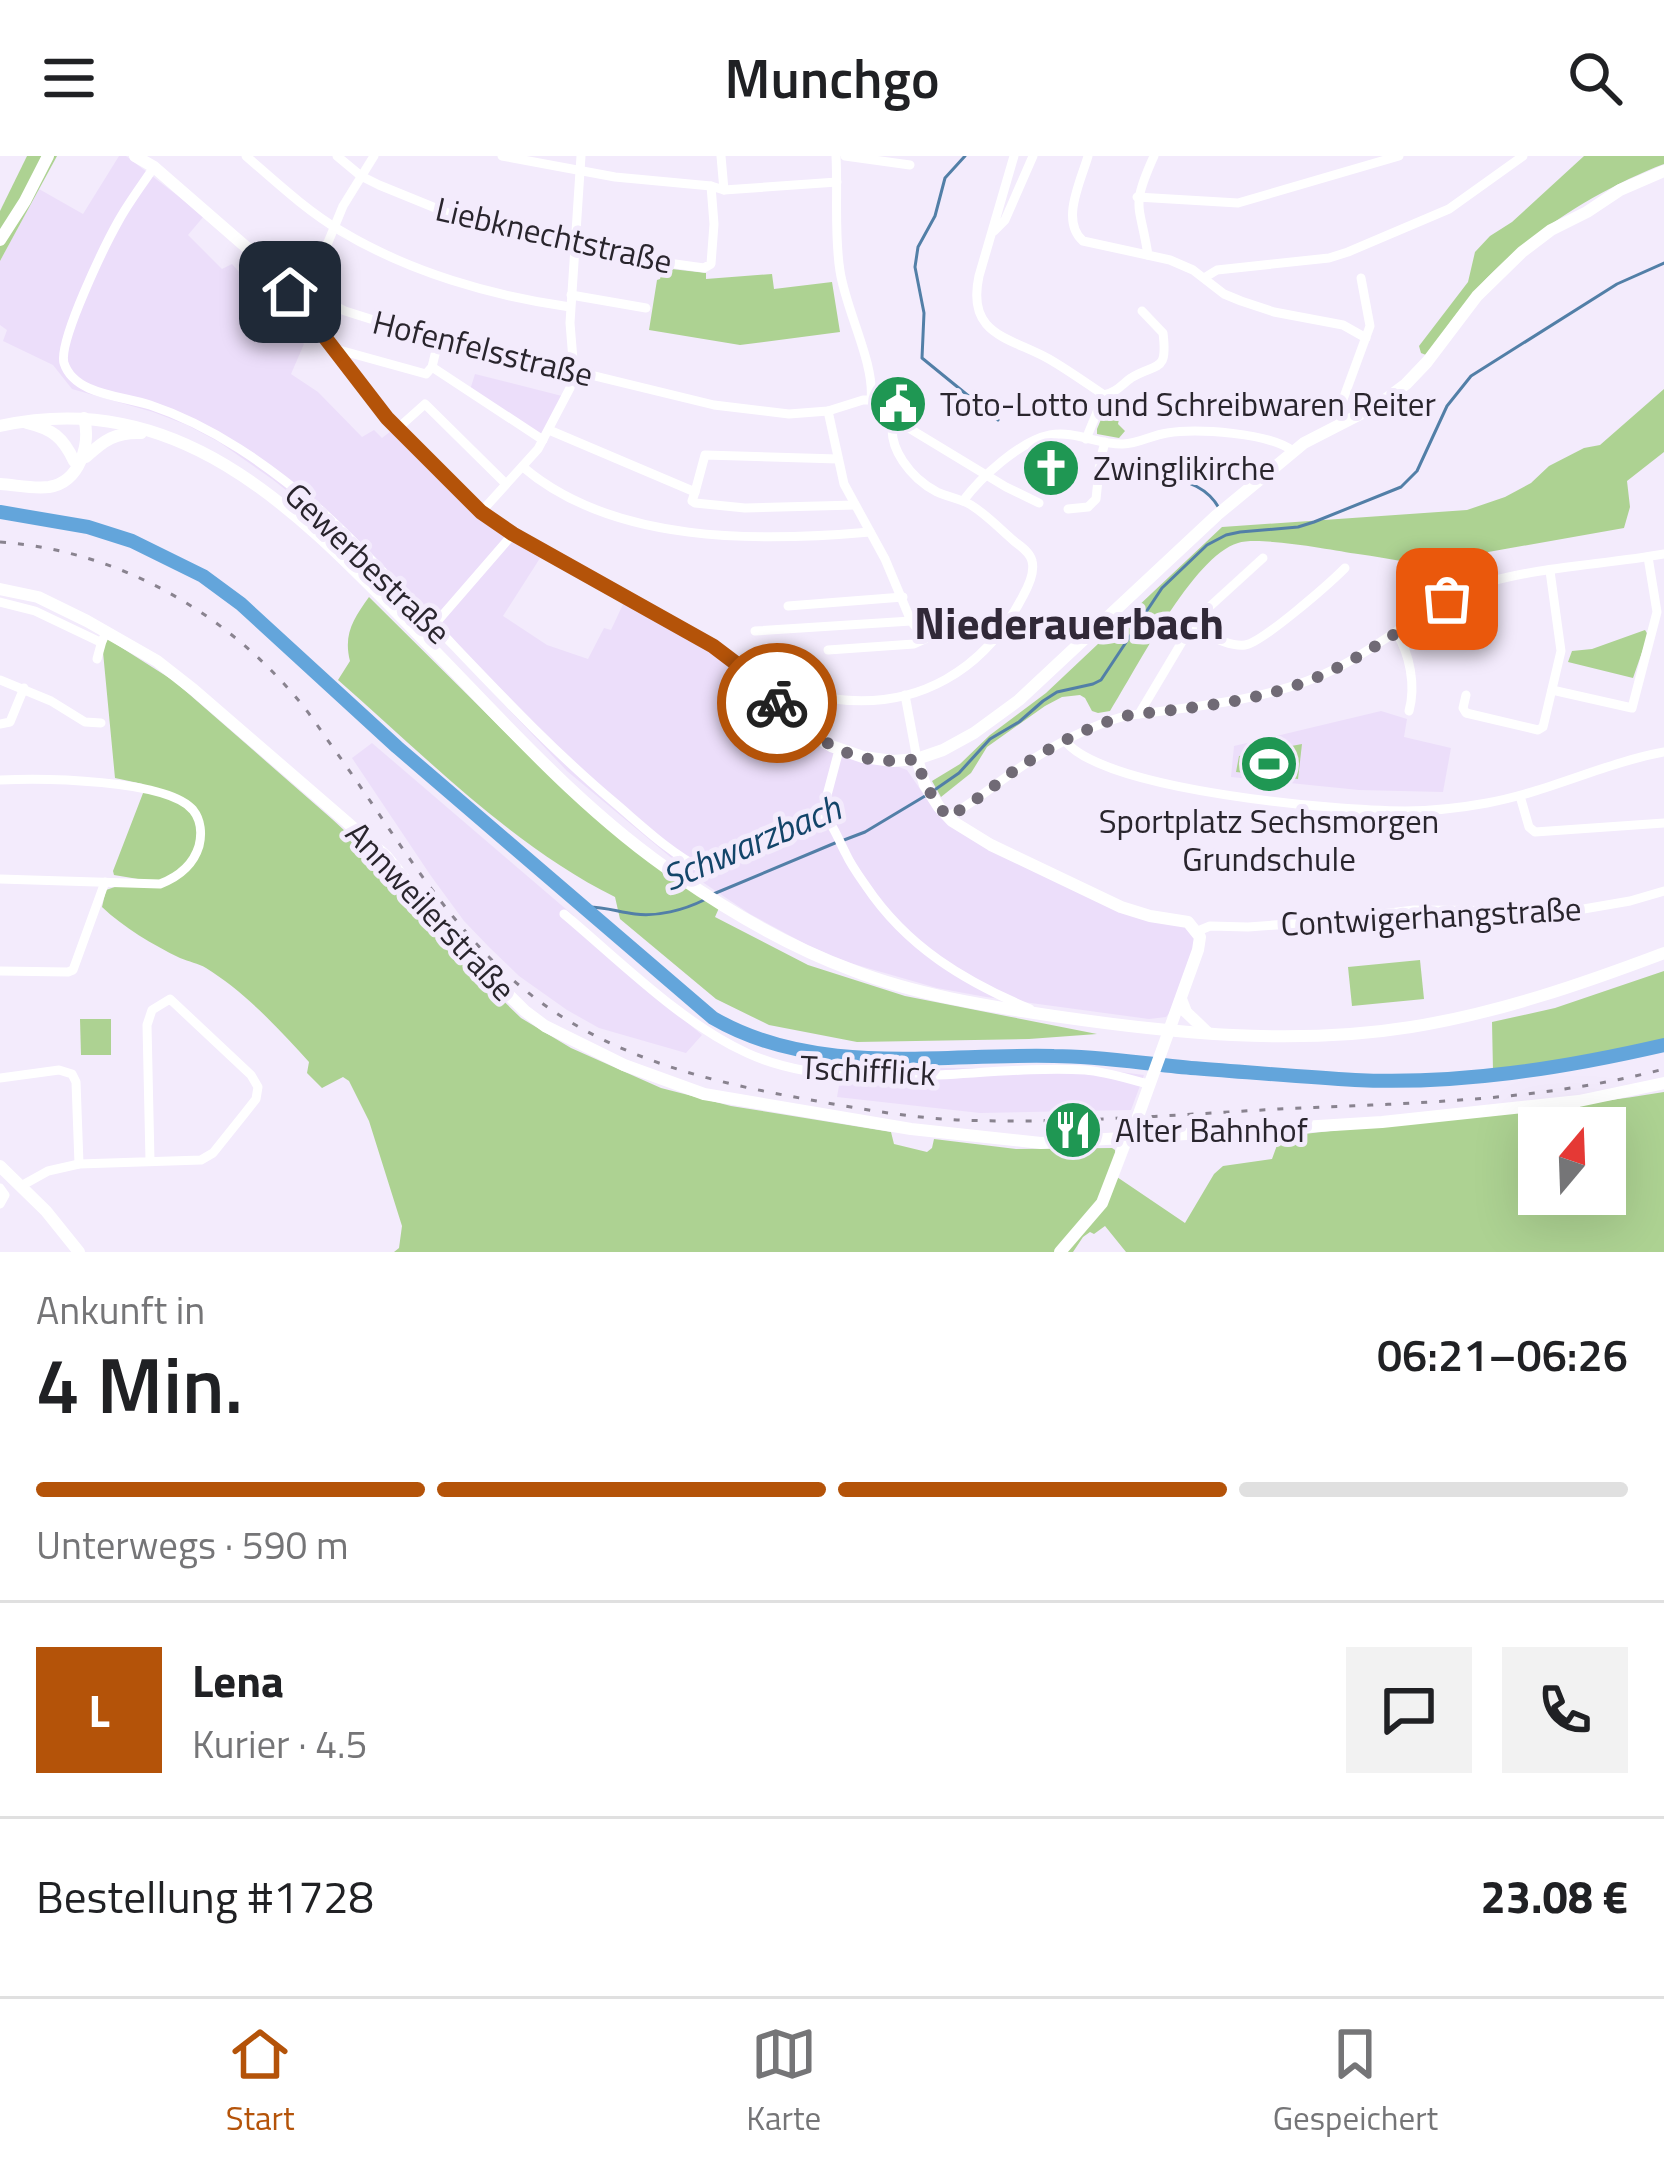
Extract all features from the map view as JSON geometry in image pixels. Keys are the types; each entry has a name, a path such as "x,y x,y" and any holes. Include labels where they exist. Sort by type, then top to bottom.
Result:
{"main road":[{"path":"0,240 43,156"},
{"path":"145,160 249,248 290,292 397,429 481,512 713,646 810,734 839,750 875,760 917,759 955,744 1007,710 1293,451 1313,436 1378,405 1417,374 1477,296 1522,252 1620,190 1664,171"},
{"path":"0,426 44,418 124,423 209,455 274,499 339,554 579,795 674,874 780,939 857,972 946,996 1042,1014 1169,1030 1314,1036 1467,1016 1664,953"},
{"path":"0,484 50,487 66,479 87,440 85,418"},
{"path":"20,422 58,435 76,464"},
{"path":"76,464 114,435 161,434"},
{"name":"Annweilerstraße","path":"0,589 38,598 157,661 194,689 365,836 491,981 545,1026 623,1064 704,1094 911,1129"},
{"path":"917,759 925,785 947,817 991,845 1121,907 1188,922 1198,931 1198,950 1112,1180 1095,1213 1060,1252"},
{"path":"1181,999 1192,1019 1208,1032"},
{"name":"Tschifflick","path":"911,1129 1041,1143 1151,1138 1580,1101 1664,1083"},
{"path":"0,1166 79,1252"}],"street":[{"path":"246,156 334,226 425,271 499,292 646,308"},
{"name":"Liebknechtstraße","path":"337,156 361,176 460,218 685,267 711,264 711,186"},
{"path":"308,292 334,226 374,156"},
{"path":"502,156 724,190 837,182"},
{"path":"481,512 523,467 568,395 574,372 571,301 580,156"},
{"path":"721,156 724,190"},
{"path":"910,165 840,156 840,274 872,378 871,400 985,474 1039,502"},
{"path":"1014,156 977,286 981,316 1001,337 1048,359 1104,395 1161,363 1163,333 1142,311"},
{"path":"994,231 1005,220 1033,156"},
{"path":"1088,156 1071,218 1073,232 1083,241 1181,264 1240,301 1343,325 1366,338"},
{"path":"1148,255 1137,196 1154,156"},
{"path":"1137,196 1238,203 1399,156"},
{"path":"1204,278 1217,270 1348,252 1449,209 1523,156"},
{"name":"Gewerbestraße","path":"145,160 69,330 63,356 70,374 85,387 197,424 267,468 331,520 571,766 660,841 702,869 721,866 814,826 822,814"},
{"path":"1341,423 1341,405 1370,321 1361,278"},
{"name":"Hofenfelsstraße","path":"290,292 299,288 362,317 440,338 741,410 789,414 828,411 871,400"},
{"path":"332,348 426,374 440,338"},
{"path":"432,367 546,435 695,493"},
{"path":"1086,439 1104,395"},
{"path":"397,429 425,404 506,484"},
{"path":"828,411 841,476 911,621 925,638 914,644 828,650"},
{"path":"773,698 795,690 846,700 905,695 942,682 979,656 1010,618 1030,580 1028,554 975,508 934,490 914,472 893,442 894,418"},
{"path":"963,501 985,474 1049,435 1124,445 1192,432 1265,437 1293,451"},
{"path":"1068,509 1088,507 1096,499 1105,442"},
{"path":"838,459 705,455 693,503 745,508 856,505"},
{"path":"523,467 551,487 606,512 680,530 740,538 870,532"},
{"path":"434,625 513,534"},
{"path":"947,817 1018,769 1105,722 1282,690 1339,667 1455,595 1494,581 1664,554"},
{"path":"1552,690 1631,707 1657,612 1648,557"},
{"path":"1139,714 1190,627 1263,558"},
{"path":"1190,627 1238,645 1249,644 1345,568"},
{"path":"1466,695 1466,712 1538,730 1543,727 1561,651 1550,571"},
{"path":"788,606 903,597"},
{"path":"0,602 34,610 93,640 105,636"},
{"path":"754,631 911,621"},
{"path":"1396,632 1406,651 1411,678 1409,710"},
{"path":"97,659 105,636"},
{"path":"0,680 85,722 101,723"},
{"path":"0,724 12,719 23,688"},
{"path":"905,695 917,759"},
{"path":"1066,742 1078,753 1173,787 1398,811 1520,796 1664,752"},
{"path":"839,750 822,814 873,896 919,946 959,976 1042,1014"},
{"path":"0,780 42,779 154,791 190,807 201,835 189,866 160,884 0,879"},
{"path":"1520,796 1529,827 1535,832 1664,823"},
{"path":"0,971 73,970 105,882"},
{"name":"Contwigerhangstraße","path":"1198,931 1210,926 1316,922 1414,910 1572,911 1664,890"},
{"name":"Tschifflick","path":"564,914 710,1034 750,1055 802,1071 852,1076 1082,1070 1150,1080"},
{"path":"21,1186 48,1171 79,1163 150,1162 195,1161 207,1158 242,1118 257,1094 256,1082 170,999 152,1010 147,1024 150,1162"},
{"path":"0,1078 59,1070 72,1074 79,1163"},
{"path":"0,1188 5,1195 0,1204"}],"shaded area":[{"path":"119,156 126,156 204,216 188,235 222,269 232,264 304,344 291,374 318,392 362,437 374,430 382,438 391,431 478,514 542,555 503,616 547,645 588,659 604,628 611,630 625,600 716,654 803,732 907,770 937,814 962,831 1123,912 1182,924 1194,937 1194,945 1171,1011 1166,1017 1149,1019 937,988 850,963 750,914 692,875 567,771 367,560 272,479 187,425 72,389 53,365 3,341 7,330 0,325 0,261 39,189 83,214"},
{"path":"475,374 562,396 542,436 470,390"},
{"path":"1381,711 1407,719 1404,737 1451,748 1443,792 1359,790 1231,777 1234,746"},
{"path":"372,743 574,916 569,922 702,1035 686,1053 599,1028 519,976 489,947 431,876 352,758"},
{"path":"842,1068 1089,1068 1144,1075 1131,1110 980,1113 837,1097"}],"green space":[{"path":"27,156 57,156 0,261 0,211"},
{"path":"1584,156 1664,156 1664,164 1598,195 1533,237 1478,288 1426,355 1421,353 1419,346 1468,282 1475,252"},
{"path":"663,268 706,273 706,279 772,274 774,289 832,282 840,332 740,345 649,330"},
{"path":"1664,389 1664,452 1627,481 1630,507 1624,528 1477,554 1478,564 1463,566 1418,564 1279,542 1238,543 1221,552 1185,591 1110,711 1092,711 1080,695 1062,697 987,747 971,773 941,797 932,781 960,764 1046,693 1222,527 1467,510 1505,497 1549,466 1600,445"},
{"path":"1107,405 1121,410 1118,424 1125,431 1119,438 1097,434"},
{"path":"369,597 522,749 719,908 715,917 808,965 905,996 1097,1034 857,1042 769,1025 716,999 620,919 615,897 505,826 338,680 350,661 351,627"},
{"path":"1645,630 1648,635 1633,678 1568,662 1572,651 1592,649"},
{"path":"108,639 174,681 332,819 400,882 452,951 521,1018 571,1048 661,1088 731,1106 891,1132 894,1144 927,1152 934,1139 1016,1149 1112,1148 1117,1177 1185,1223 1214,1174 1223,1166 1272,1159 1280,1137 1518,1111 1518,1215 1626,1215 1626,1107 1559,1107 1664,1092 1664,1252 1126,1252 1105,1226 1083,1237 1073,1252 394,1252 399,1248 402,1226 369,1121 349,1081 343,1077 322,1088 307,1073 309,1062 234,988 203,966 149,941 102,907 106,890 138,879 113,871 145,788 115,778 103,652"},
{"name":"Sportplatz Sechsmorgen Grundschule","path":"1302,744 1298,779 1236,772 1239,756"},
{"path":"1420,960 1424,999 1352,1006 1348,967"},
{"path":"1664,971 1664,1040 1533,1068 1493,1071 1492,1022 1555,1008"},
{"path":"80,1019 111,1019 111,1055 81,1055"}],"waterway":[{"path":"965,156 945,178 935,216 918,247 915,267 924,313 922,358 998,420"},
{"name":"Schwarzbach","path":"933,791 959,773 990,739 1043,701 1057,692 1101,680 1162,588 1207,545 1240,532 1298,527 1401,487 1417,471 1447,406 1471,376 1617,284 1664,263"},
{"path":"1160,474 1201,489 1219,508"},
{"name":"Schwarzbach","path":"0,512 88,527 132,541 203,576 241,604 397,747 713,1018 753,1037 836,1056 1071,1056 1394,1081 1511,1073 1664,1045"},
{"name":"Schwarzbach","path":"844,840 925,796"},
{"name":"Schwarzbach","path":"711,895 835,843"},
{"name":"Schwarzbach","path":"585,907 652,914 704,900"}],"railway":[{"path":"0,542 43,547 124,571 199,611 233,636 299,701 420,873 492,960 550,1009 647,1059 753,1089 873,1111 997,1121 1473,1099 1569,1088 1664,1069"}],"way so far":[{"path":"777,703 810,734 839,750 875,760 917,759 925,785 947,817 1018,769 1105,722 1262,695 1304,682 1339,667 1447,599"}],"place":[{"name":"Toto-Lotto und Schreibwaren Reiter","path":"898,404"},
{"name":"Zwinglikirche","path":"1051,468"},
{"name":"Sportplatz Sechsmorgen Grundschule","path":"1269,764"},
{"name":"Alter Bahnhof","path":"1073,1130"}],"district":[{"name":"Niederauerbach","path":"1069,622"}],"route":[{"path":"290,292 387,418 481,512 713,646 777,703"}]}
